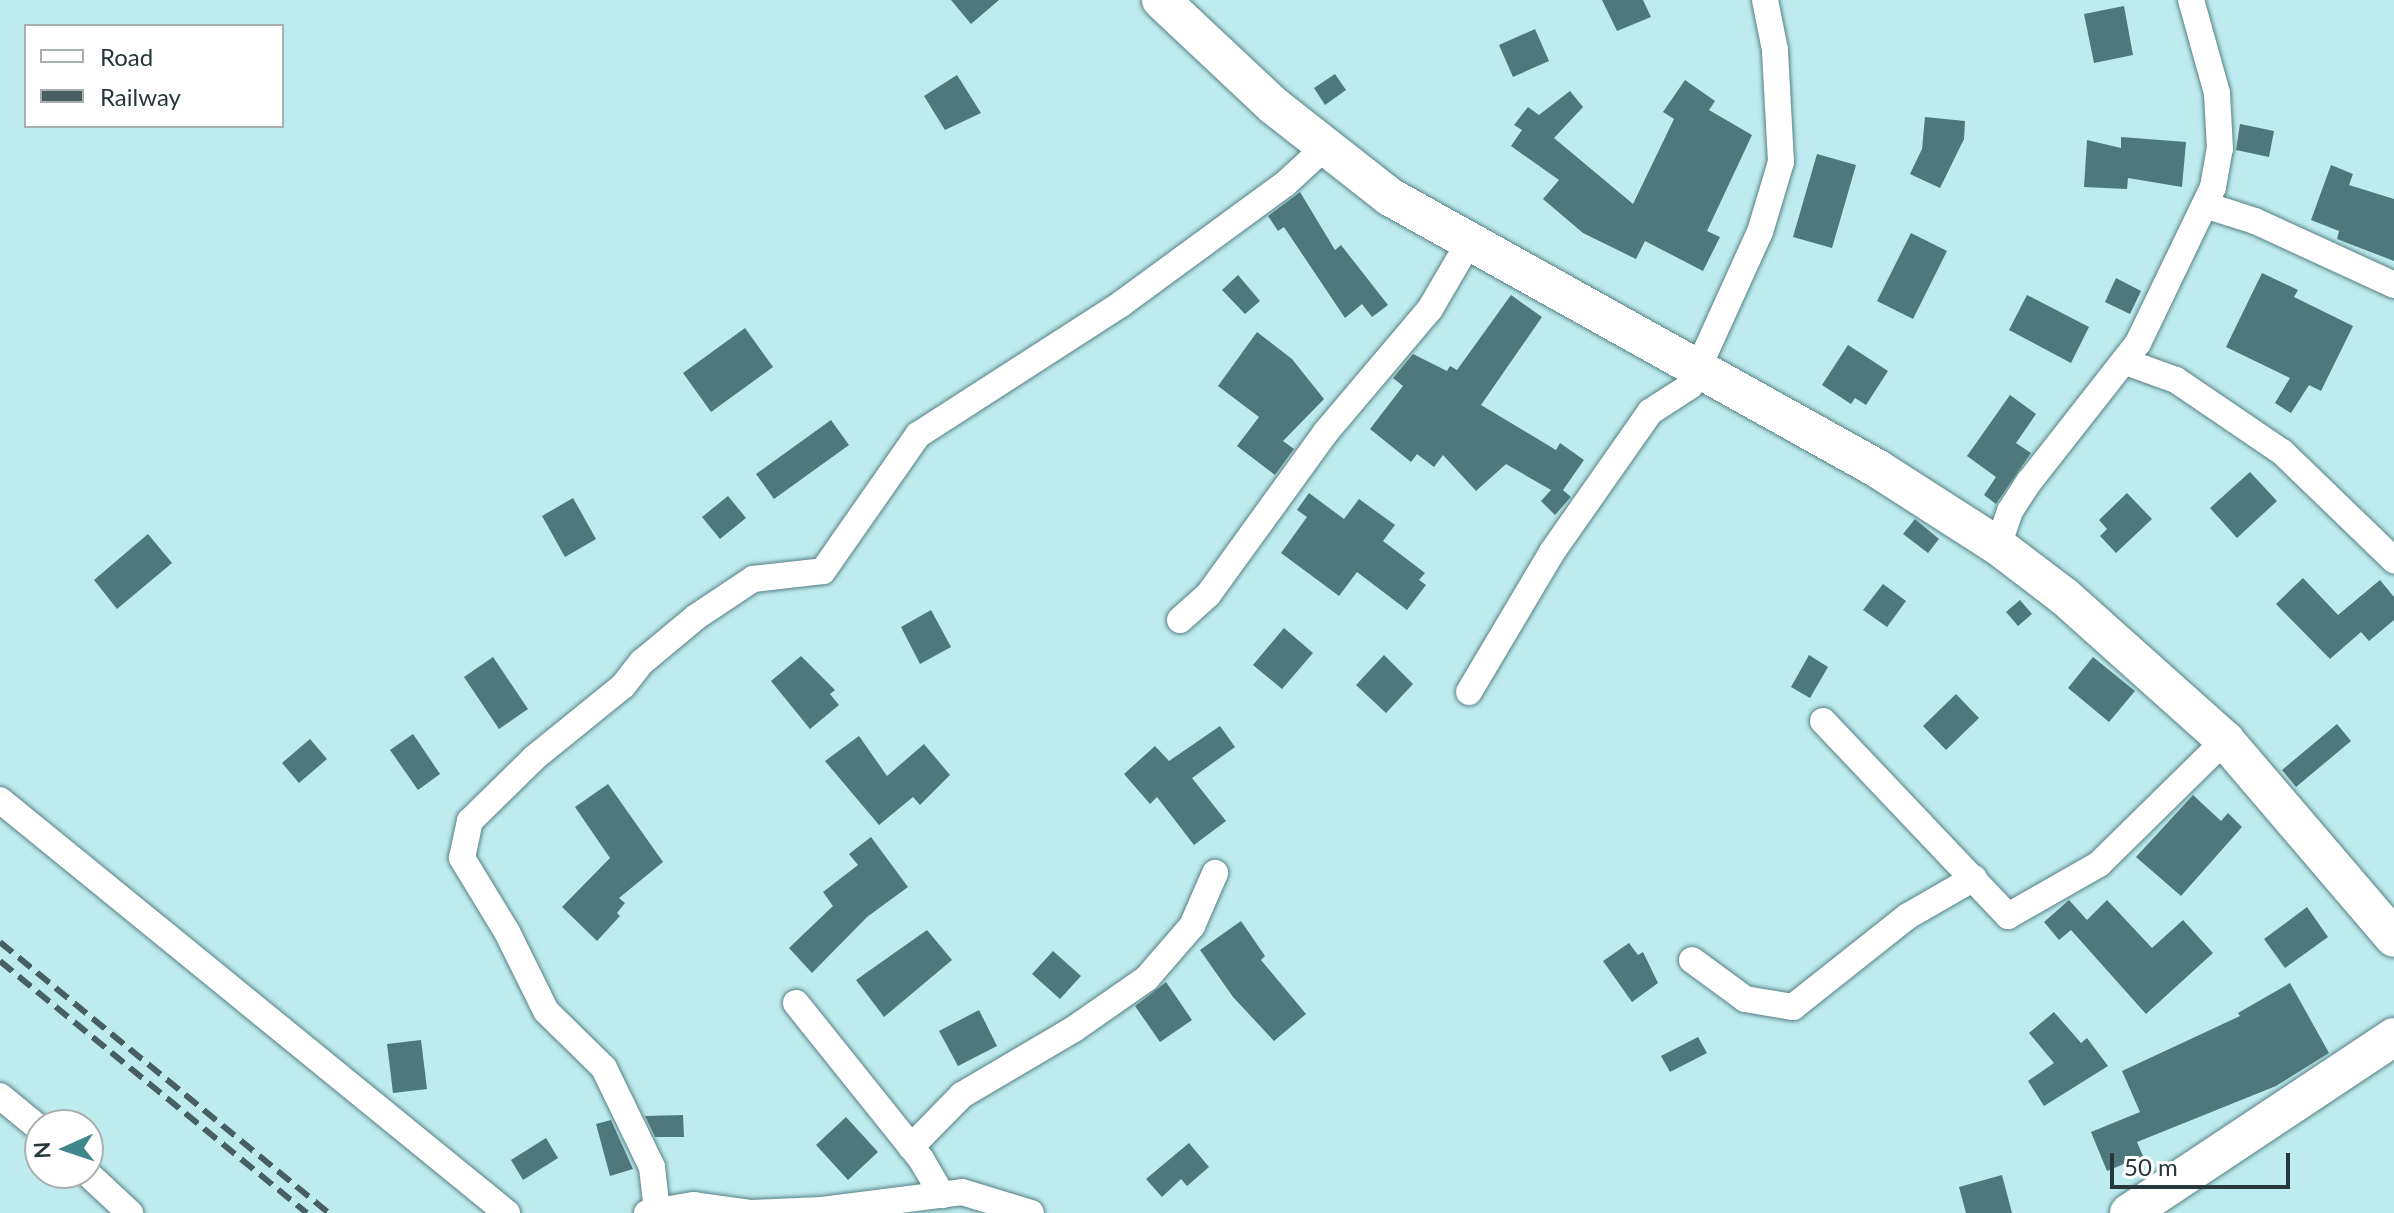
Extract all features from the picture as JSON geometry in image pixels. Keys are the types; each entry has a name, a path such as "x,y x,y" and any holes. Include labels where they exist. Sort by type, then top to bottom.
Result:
{"street":[{"path":"1161,0 1324,148 1468,244 1878,469 1998,546 2076,607 2225,740 2394,938"},
{"path":"1469,692 1552,552 1650,412 1690,386 1760,232 1781,162 1775,50 1765,0"},
{"path":"1998,546 2010,511 2029,482 2126,362 2205,205 2220,149 2217,93 2191,0"},
{"path":"1031,1213 962,1192 822,1210 751,1213 694,1205 652,1212 652,1167 604,1068 546,1011 507,932 462,858 470,821 534,758 623,686 642,662 696,617 753,579 823,571 918,435 1121,304 1285,184 1324,148"},
{"path":"2205,205 2255,221 2394,285"},
{"path":"1180,620 1208,595 1326,432 1430,309 1468,244"},
{"path":"2126,362 2176,380 2282,452 2394,560"},
{"path":"1823,721 2008,916 2099,864 2225,740"},
{"path":"0,800 507,1213"},
{"path":"911,1147 962,1095 1074,1029 1147,978 1192,926 1215,873"},
{"path":"1692,960 1745,999 1793,1007 1908,916 1974,878"},
{"path":"796,1003 911,1147 942,1195"},
{"path":"2129,1213 2161,1200 2394,1037"},
{"path":"0,1096 24,1116"},
{"path":"104,1189 130,1213"}],"building":[{"path":"951,0 999,0 971,24"},
{"path":"1602,0 1643,0 1651,17 1617,31"},
{"path":"2124,6 2133,55 2094,63 2084,14"},
{"path":"1535,29 1549,61 1513,77 1499,45"},
{"path":"1335,74 1346,90 1325,105 1314,88"},
{"path":"957,75 981,113 945,130 924,96"},
{"path":"1685,80 1715,101 1709,110 1752,135 1707,231 1720,237 1703,271 1645,241 1636,259 1583,233 1543,199 1559,180 1511,146 1522,130 1514,125 1528,107 1539,115 1570,91 1583,107 1554,138 1633,204 1674,119 1663,112"},
{"path":"1925,117 1965,121 1964,139 1940,188 1910,174 1922,149"},
{"path":"2240,124 2274,131 2269,157 2236,150"},
{"path":"2121,137 2186,142 2182,187 2128,178 2127,189 2084,187 2087,140 2121,148"},
{"path":"1817,154 1856,165 1832,248 1793,237"},
{"path":"2331,165 2353,174 2349,185 2394,199 2394,261 2337,239 2339,231 2311,220"},
{"path":"1300,192 1335,250 1341,245 1388,305 1372,317 1362,304 1345,318 1284,227 1278,231 1268,216"},
{"path":"1911,233 1947,251 1913,319 1877,301"},
{"path":"2262,273 2298,290 2294,297 2353,326 2321,391 2309,385 2291,413 2275,403 2290,378 2226,347"},
{"path":"1238,275 1260,301 1245,314 1222,290"},
{"path":"2116,278 2141,291 2130,314 2105,302"},
{"path":"1511,295 1542,317 1481,405 1556,450 1560,443 1584,460 1563,490 1571,497 1555,515 1541,501 1551,490 1506,464 1476,491 1443,455 1434,467 1417,454 1411,462 1370,429 1403,386 1393,378 1413,354 1447,371 1450,366 1457,370"},
{"path":"2027,295 2089,327 2071,363 2009,330"},
{"path":"745,328 773,367 711,412 683,373"},
{"path":"1257,332 1292,359 1324,399 1283,441 1294,449 1275,475 1237,446 1259,417 1218,386"},
{"path":"1848,345 1888,371 1866,405 1855,398 1851,404 1822,385"},
{"path":"2010,395 2036,414 2016,443 2031,453 1996,504 1984,495 1996,477 1967,456"},
{"path":"831,420 849,445 774,499 756,474"},
{"path":"2250,472 2277,501 2237,538 2210,508"},
{"path":"1309,493 1344,519 1359,499 1395,525 1383,541 1425,573 1419,580 1426,585 1407,610 1357,572 1339,596 1281,553 1307,517 1297,510"},
{"path":"2127,493 2152,519 2116,553 2100,536 2107,529 2099,520"},
{"path":"728,496 746,518 720,539 702,517"},
{"path":"573,498 596,539 565,557 542,516"},
{"path":"1915,519 1939,539 1928,553 1903,534"},
{"path":"148,534 172,563 117,609 94,580"},
{"path":"2303,578 2338,615 2380,580 2394,597 2394,620 2369,641 2361,632 2330,659 2276,604"},
{"path":"1883,584 1906,601 1887,627 1863,610"},
{"path":"2020,600 2032,614 2018,626 2006,612"},
{"path":"931,610 951,647 920,664 901,627"},
{"path":"1284,628 1313,653 1282,689 1253,665"},
{"path":"1384,655 1413,684 1386,713 1356,685"},
{"path":"1809,655 1828,667 1810,698 1791,687"},
{"path":"801,656 835,690 830,694 839,705 810,729 771,681"},
{"path":"493,657 528,709 499,729 464,677"},
{"path":"2093,657 2135,691 2109,722 2068,688"},
{"path":"1956,694 1979,718 1946,750 1923,726"},
{"path":"2337,724 2351,741 2296,787 2282,770"},
{"path":"1220,726 1235,747 1192,778 1226,821 1194,845 1157,797 1150,804 1124,774 1155,746 1169,761"},
{"path":"413,734 440,774 418,790 390,750"},
{"path":"859,736 887,776 924,744 950,775 920,805 913,797 879,825 825,761"},
{"path":"310,739 327,759 299,783 282,763"},
{"path":"608,784 663,862 619,898 625,903 617,913 620,916 597,941 562,907 610,858 575,807"},
{"path":"2193,795 2221,821 2228,813 2242,827 2181,896 2136,857"},
{"path":"871,837 908,887 867,917 812,973 789,948 833,906 823,892 858,865 849,854"},
{"path":"2069,900 2087,920 2107,900 2152,948 2183,920 2213,953 2146,1014 2071,930 2059,940 2044,922"},
{"path":"2307,907 2328,937 2285,968 2264,939"},
{"path":"1241,921 1265,956 1261,960 1306,1014 1274,1041 1233,997 1200,950"},
{"path":"927,930 952,960 884,1017 856,980"},
{"path":"1629,943 1638,955 1643,952 1658,983 1632,1002 1603,961"},
{"path":"1053,951 1081,976 1060,999 1032,974"},
{"path":"1166,982 1192,1020 1160,1042 1135,1006"},
{"path":"2290,983 2329,1053 2276,1086 2137,1142 2143,1156 2107,1171 2091,1132 2140,1112 2122,1071 2240,1016 2238,1013"},
{"path":"979,1010 997,1046 958,1066 939,1031"},
{"path":"2054,1012 2081,1043 2087,1038 2108,1066 2044,1106 2028,1081 2054,1063 2029,1033"},
{"path":"1698,1037 1707,1053 1670,1072 1661,1056"},
{"path":"421,1040 427,1089 393,1093 387,1044"},
{"path":"683,1115 684,1137 655,1137 645,1116"},
{"path":"846,1117 878,1152 848,1180 816,1145"},
{"path":"611,1120 633,1169 610,1176 596,1124"},
{"path":"546,1138 558,1158 523,1180 511,1160"},
{"path":"1189,1143 1209,1167 1187,1186 1181,1179 1162,1197 1146,1179"},
{"path":"2002,1175 2012,1213 1966,1213 1959,1187"}],"railway":[{"path":"0,942 329,1213"},
{"path":"0,961 307,1213"}]}
